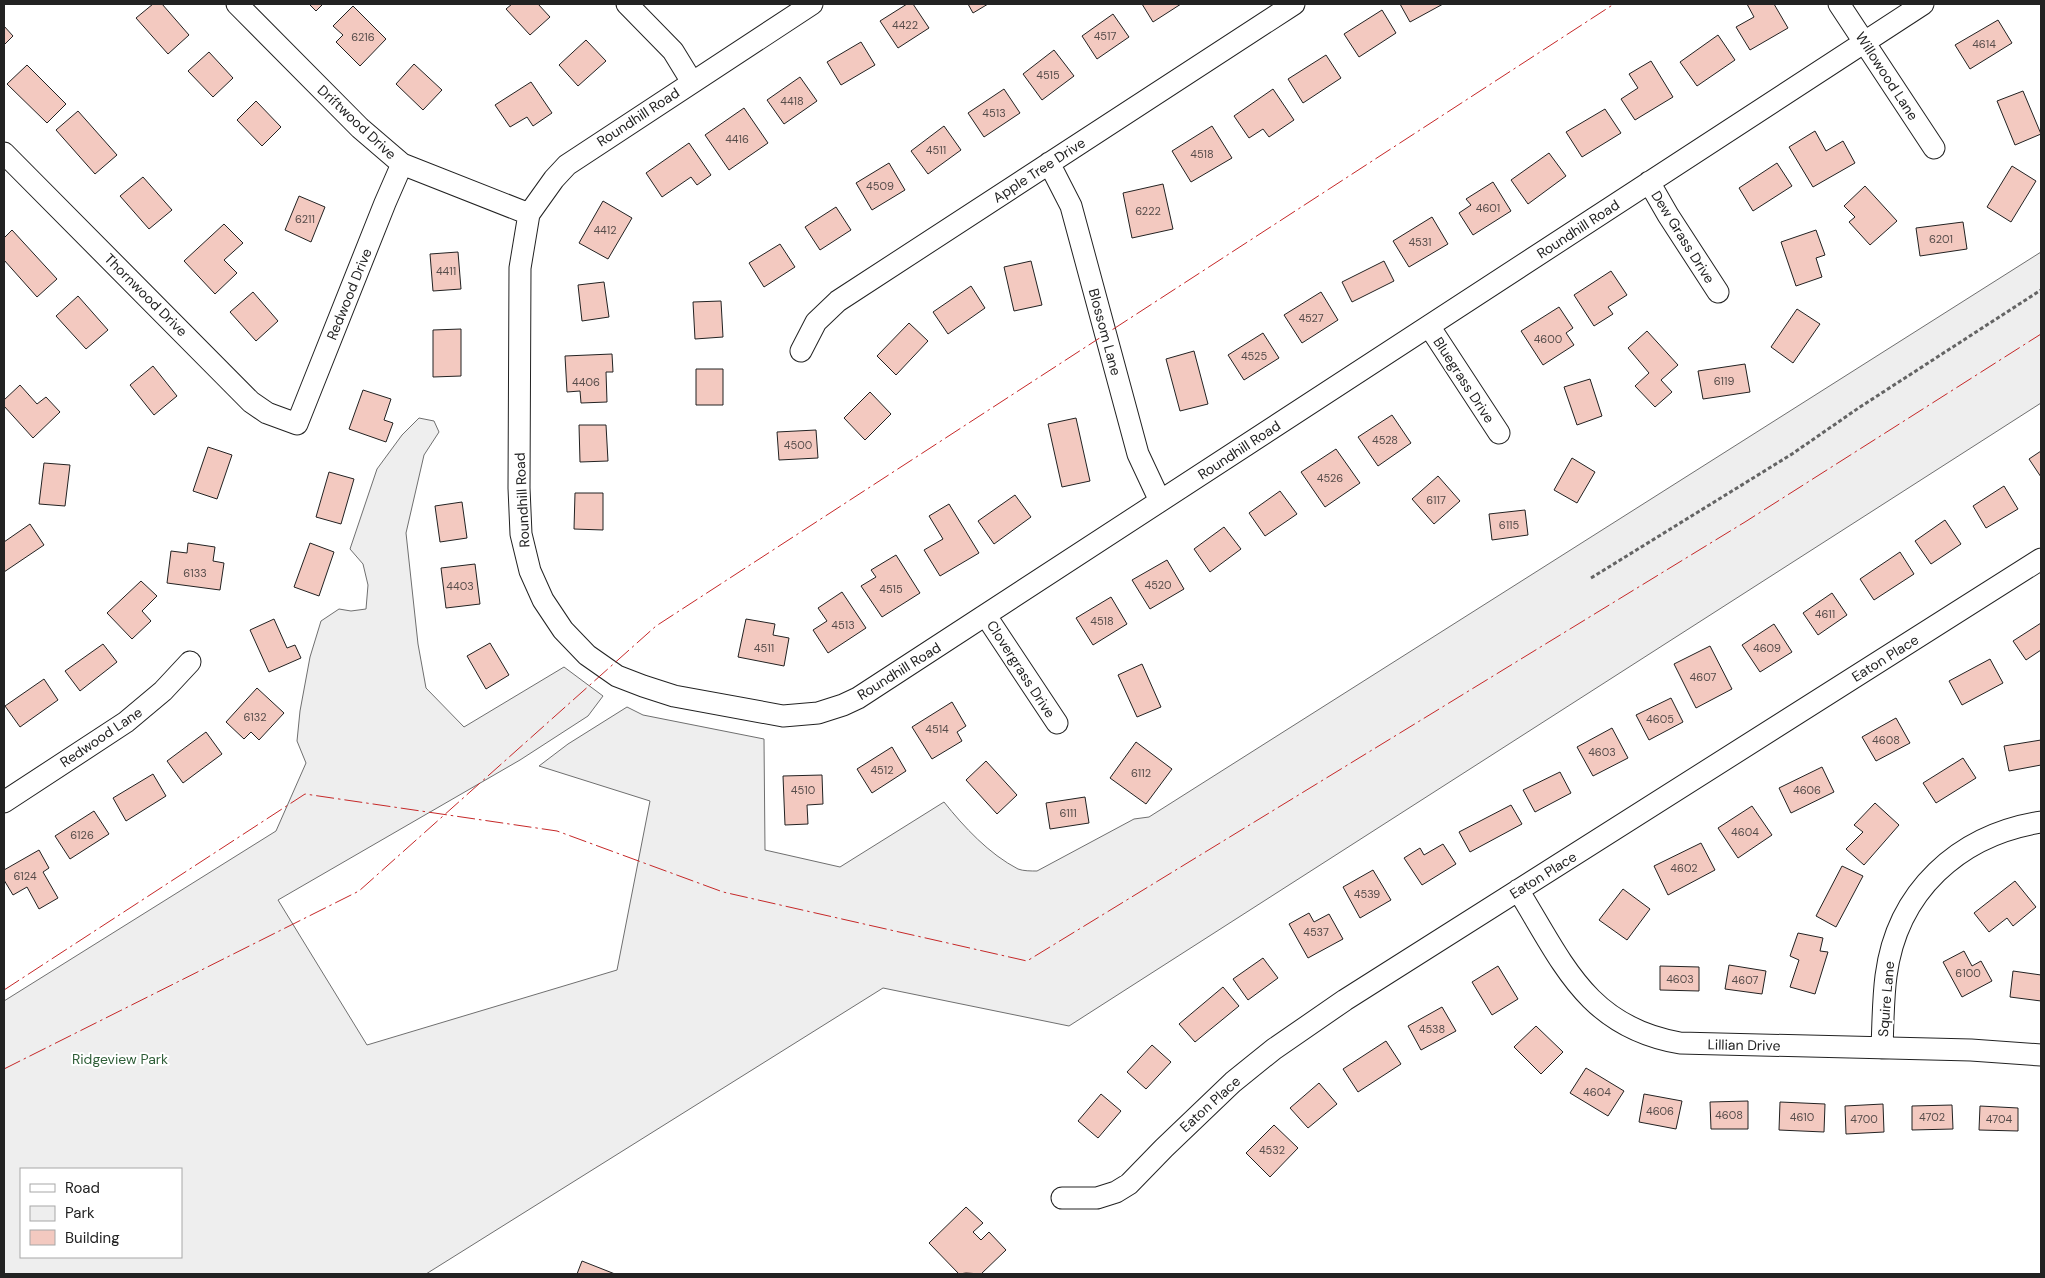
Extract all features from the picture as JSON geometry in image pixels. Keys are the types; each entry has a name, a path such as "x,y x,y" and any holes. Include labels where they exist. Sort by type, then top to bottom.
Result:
{"street":[{"name":"Driftwood Drive","path":"237,4 360,128 402,164 529,214"},
{"path":"627,4 670,48 692,82"},
{"name":"Roundhill Road","path":"812,4 567,166 554,179 529,214 520,268 521,534 530,570 543,600 563,630 587,654 617,676 674,696 770,715 802,715 843,705 858,698 1923,4"},
{"name":"Apple Tree Drive","path":"801,351 816,322 838,301 1294,4"},
{"name":"Willowood Lane","path":"1840,4 1934,148"},
{"name":"Thornwood Drive","path":"4,153 251,402 267,413 297,424"},
{"name":"Redwood Drive","path":"297,424 384,204 402,164"},
{"name":"Blossom Lane","path":"1049,164 1071,206 1138,454 1160,501"},
{"name":"Dew Grass Drive","path":"1649,182 1668,216 1718,292"},
{"name":"Bluegrass Drive","path":"1429,326 1499,433"},
{"name":"Eaton Place","path":"1062,1198 1098,1198 1116,1192 1129,1184 1205,1107 1274,1049 1345,1000 2041,559"},
{"name":"Clovergrass Drive","path":"986,616 1056,723"},
{"name":"Redwood Lane","path":"4,802 126,722 163,691 190,662"},
{"name":"Squire Lane","path":"1882,1048 1886,976 1890,953 1898,932 1921,889 1938,870 1972,844 2004,830 2041,822"},
{"name":"Lillian Drive","path":"1518,890 1570,976 1586,996 1614,1019 1634,1030 1661,1040 1680,1043 1971,1050 2041,1055"}],"path":[{"path":"1591,578 1792,454 1860,407 2041,290"}],"green space":[{"name":"Ridgeview Park","path":"2041,252 2041,403 1069,1026 883,988 426,1274 4,1274 4,1001 276,831 306,763 297,741 300,711 310,657 321,621 339,609 351,611 366,609 368,585 363,564 350,549 377,469 402,435 419,418 434,421 439,432 424,455 406,533 418,644 426,688 464,727 564,667 603,696 588,716 520,760 278,900 367,1045 617,970 650,801 539,766 568,744 627,707 643,715 764,739 765,850 840,867 944,802 987,848 1007,863 1027,871 1037,871 1134,819 1149,817"}],"building":[{"path":"153,4 162,4 189,35 168,54 136,18"},
{"path":"309,4 323,4 316,11"},
{"path":"512,4 538,4 550,17 530,35 506,9"},
{"path":"907,4 913,4 929,28 898,48 880,21"},
{"path":"968,4 988,4 973,13"},
{"path":"1142,4 1181,4 1153,22"},
{"path":"1400,4 1443,4 1410,22"},
{"path":"1747,4 1774,4 1788,28 1750,50 1736,27 1754,17"},
{"path":"353,6 386,39 360,66 336,42 343,35 333,26"},
{"path":"1382,10 1396,33 1359,57 1344,34"},
{"path":"1113,14 1129,37 1097,59 1082,36"},
{"path":"1998,20 2012,43 1970,69 1955,45"},
{"path":"4,26 13,36 4,45"},
{"path":"1718,35 1735,60 1697,86 1680,62"},
{"path":"586,40 606,61 578,86 559,65"},
{"path":"861,42 875,65 841,85 827,62"},
{"path":"1054,50 1074,76 1042,100 1023,74"},
{"path":"209,52 233,78 213,97 188,71"},
{"path":"1326,55 1341,78 1303,103 1288,79"},
{"path":"1651,61 1673,97 1635,120 1621,99 1638,88 1629,74"},
{"path":"414,64 442,90 423,110 396,84"},
{"path":"27,65 66,104 47,123 7,84"},
{"path":"800,77 817,101 784,124 767,100"},
{"path":"531,82 552,113 533,126 527,117 510,127 495,105"},
{"path":"1004,89 1020,113 984,137 968,113"},
{"path":"1273,89 1294,120 1269,137 1263,129 1249,138 1234,116"},
{"path":"2023,91 2041,134 2015,145 1997,101"},
{"path":"256,101 281,127 262,146 237,120"},
{"path":"744,108 768,143 729,170 705,135"},
{"path":"1605,109 1621,133 1582,157 1566,132"},
{"path":"78,111 117,155 95,174 56,130"},
{"path":"944,126 961,150 928,174 911,151"},
{"path":"1212,126 1232,158 1191,182 1172,151"},
{"path":"1815,131 1826,151 1843,141 1855,163 1813,187 1789,147"},
{"path":"689,143 711,175 697,185 691,177 662,197 646,173"},
{"path":"1549,153 1566,176 1528,204 1511,180"},
{"path":"889,163 905,190 872,210 856,183"},
{"path":"1777,163 1792,186 1753,211 1739,188"},
{"path":"2012,166 2036,181 2011,222 1987,207"},
{"path":"143,177 172,210 149,229 120,196"},
{"path":"1493,182 1511,211 1473,235 1459,213 1471,205 1466,199"},
{"path":"1163,184 1173,229 1132,238 1123,193"},
{"path":"1865,186 1897,221 1870,245 1849,222 1855,217 1844,206"},
{"path":"299,196 325,207 311,242 285,230"},
{"path":"603,201 632,218 608,259 579,243"},
{"path":"836,207 851,230 820,250 805,227"},
{"path":"1432,217 1448,244 1409,267 1393,241"},
{"path":"1963,222 1967,249 1920,256 1916,228"},
{"path":"224,224 243,243 224,260 237,273 215,294 184,261"},
{"path":"12,230 57,279 37,297 4,260 4,238"},
{"path":"1816,230 1825,255 1816,258 1822,277 1796,286 1781,242"},
{"path":"780,244 795,267 764,287 749,263"},
{"path":"458,252 461,289 433,291 430,254"},
{"path":"1031,261 1042,305 1014,311 1004,267"},
{"path":"1384,261 1394,281 1352,302 1342,282"},
{"path":"1611,271 1627,295 1608,307 1613,314 1594,326 1574,295"},
{"path":"604,282 609,317 582,321 578,285"},
{"path":"971,286 985,308 948,334 933,312"},
{"path":"253,292 278,321 256,341 230,312"},
{"path":"1321,292 1338,320 1302,343 1284,315"},
{"path":"78,296 108,330 86,349 56,316"},
{"path":"721,301 723,337 695,339 693,302"},
{"path":"1559,307 1573,328 1566,333 1574,345 1543,365 1521,331"},
{"path":"1797,309 1820,324 1793,363 1771,347"},
{"path":"909,323 928,341 896,375 877,356"},
{"path":"461,329 461,376 433,377 433,330"},
{"path":"1647,331 1678,365 1661,380 1672,392 1655,407 1635,386 1649,373 1628,348"},
{"path":"1263,333 1279,358 1244,380 1228,355"},
{"path":"1194,351 1208,404 1180,411 1166,359"},
{"path":"612,354 613,372 606,372 607,402 581,403 580,391 567,392 565,356"},
{"path":"1745,364 1750,392 1703,399 1698,371"},
{"path":"153,366 177,396 154,415 130,385"},
{"path":"696,369 723,369 723,405 696,405"},
{"path":"1590,379 1602,416 1577,425 1564,387"},
{"path":"20,385 37,404 46,397 60,412 33,438 4,406 4,400"},
{"path":"363,390 391,399 384,420 393,423 386,442 349,429"},
{"path":"870,392 891,414 865,440 844,418"},
{"path":"1392,415 1411,443 1378,466 1358,437"},
{"path":"1076,418 1090,481 1062,487 1048,424"},
{"path":"579,425 606,425 608,461 580,462"},
{"path":"816,430 818,458 779,460 777,432"},
{"path":"208,447 232,455 217,499 193,491"},
{"path":"1336,449 1360,483 1325,507 1301,472"},
{"path":"2041,451 2041,477 2029,459"},
{"path":"1572,458 1595,472 1577,503 1554,490"},
{"path":"44,463 70,465 65,506 39,504"},
{"path":"329,472 354,479 341,524 316,517"},
{"path":"1438,476 1460,501 1434,524 1412,499"},
{"path":"2004,486 2018,509 1986,528 1973,506"},
{"path":"1280,491 1297,514 1265,536 1249,513"},
{"path":"575,493 603,493 603,530 574,529"},
{"path":"1015,495 1031,517 994,544 978,521"},
{"path":"462,502 467,538 440,542 435,506"},
{"path":"949,504 979,553 940,576 924,550 943,539 929,516"},
{"path":"1525,510 1528,535 1492,540 1489,514"},
{"path":"1945,520 1961,544 1931,564 1915,541"},
{"path":"30,524 44,545 4,572 4,542"},
{"path":"1224,527 1241,549 1210,572 1194,549"},
{"path":"188,543 215,547 213,561 224,563 220,590 167,583 171,551 187,553"},
{"path":"310,543 334,552 319,596 294,587"},
{"path":"1900,552 1914,574 1874,600 1860,579"},
{"path":"896,555 920,593 882,617 861,586 876,577 871,570"},
{"path":"1167,560 1184,589 1150,609 1132,580"},
{"path":"475,564 480,604 446,608 441,568"},
{"path":"141,581 157,596 142,611 151,621 132,639 107,613"},
{"path":"842,592 866,628 828,653 813,630 827,621 818,608"},
{"path":"1832,593 1847,615 1818,635 1803,613"},
{"path":"1111,597 1127,624 1093,645 1076,618"},
{"path":"274,619 287,648 295,645 301,658 269,672 250,630"},
{"path":"746,619 775,624 773,635 789,638 784,666 738,657"},
{"path":"2041,623 2041,650 2026,660 2013,641"},
{"path":"1774,624 1792,652 1760,672 1742,645"},
{"path":"490,643 509,675 486,689 467,656"},
{"path":"103,644 117,662 80,691 65,671"},
{"path":"1710,646 1732,689 1696,708 1674,664"},
{"path":"1990,659 2003,683 1962,705 1949,681"},
{"path":"1142,664 1161,707 1137,717 1118,675"},
{"path":"44,679 58,700 20,727 5,706"},
{"path":"257,688 284,713 259,740 251,732 244,739 226,722"},
{"path":"1671,698 1683,722 1649,740 1636,715"},
{"path":"952,702 966,726 957,732 962,741 932,759 912,727"},
{"path":"1896,718 1910,743 1876,761 1862,737"},
{"path":"1612,728 1628,758 1593,776 1577,747"},
{"path":"206,732 222,754 183,783 167,761"},
{"path":"2041,740 2041,765 2009,771 2004,746"},
{"path":"1136,742 1172,769 1146,804 1110,778"},
{"path":"892,747 906,771 872,793 857,769"},
{"path":"1963,758 1976,778 1936,803 1923,783"},
{"path":"986,761 1017,795 997,814 966,780"},
{"path":"1822,767 1834,792 1791,813 1779,788"},
{"path":"1560,772 1571,793 1535,812 1523,790"},
{"path":"153,774 166,796 126,821 113,798"},
{"path":"822,775 823,804 807,805 808,824 785,825 783,776"},
{"path":"1085,797 1089,823 1050,829 1046,803"},
{"path":"1875,803 1899,825 1864,865 1846,849 1863,832 1854,825"},
{"path":"1511,805 1522,824 1470,852 1459,832"},
{"path":"1752,806 1772,835 1738,858 1718,828"},
{"path":"94,811 109,834 70,859 55,836"},
{"path":"1701,843 1715,870 1668,895 1654,866"},
{"path":"1443,844 1456,864 1422,885 1404,858 1420,848 1424,855"},
{"path":"39,850 49,868 43,872 58,898 39,909 27,887 13,895 4,880 4,870"},
{"path":"1842,866 1863,876 1836,927 1816,916"},
{"path":"1373,870 1391,900 1360,918 1343,887"},
{"path":"2015,881 2036,907 2013,926 2007,918 1989,932 1974,913"},
{"path":"1623,889 1650,909 1627,940 1599,920"},
{"path":"1309,913 1314,922 1329,914 1343,939 1308,958 1289,924"},
{"path":"1798,933 1823,938 1820,951 1828,952 1815,994 1790,987 1799,960 1790,956"},
{"path":"1964,951 1972,966 1981,961 1992,981 1962,997 1943,962"},
{"path":"1263,958 1278,978 1248,1000 1233,979"},
{"path":"1729,965 1766,971 1762,994 1725,989"},
{"path":"1498,966 1518,999 1492,1015 1472,982"},
{"path":"1660,966 1699,967 1699,991 1660,990"},
{"path":"2013,971 2041,975 2041,1001 2010,997"},
{"path":"1223,987 1239,1006 1195,1042 1179,1024"},
{"path":"1442,1007 1456,1031 1421,1050 1408,1026"},
{"path":"1536,1026 1563,1052 1541,1074 1514,1047"},
{"path":"1386,1041 1401,1064 1358,1092 1343,1069"},
{"path":"1152,1045 1171,1062 1146,1089 1127,1072"},
{"path":"1586,1068 1624,1091 1608,1116 1570,1093"},
{"path":"1319,1083 1337,1104 1308,1128 1290,1108"},
{"path":"1101,1094 1121,1111 1098,1138 1078,1121"},
{"path":"1644,1094 1682,1101 1676,1129 1639,1122"},
{"path":"1748,1101 1748,1129 1711,1129 1710,1102"},
{"path":"1780,1102 1825,1104 1824,1132 1779,1130"},
{"path":"1883,1104 1884,1132 1846,1134 1845,1106"},
{"path":"1952,1105 1953,1129 1912,1130 1912,1106"},
{"path":"1980,1106 2018,1108 2018,1131 1979,1130"},
{"path":"1274,1125 1298,1148 1270,1177 1246,1153"},
{"path":"966,1207 983,1223 973,1232 981,1240 989,1232 1006,1250 981,1274 959,1274 929,1243"},
{"path":"582,1261 615,1274 577,1274"}],"power":[{"path":"4,1069 359,891 656,626 1614,4"},
{"path":"4,990 305,794 557,831 723,892 1027,961 1745,522 2041,334"}]}
